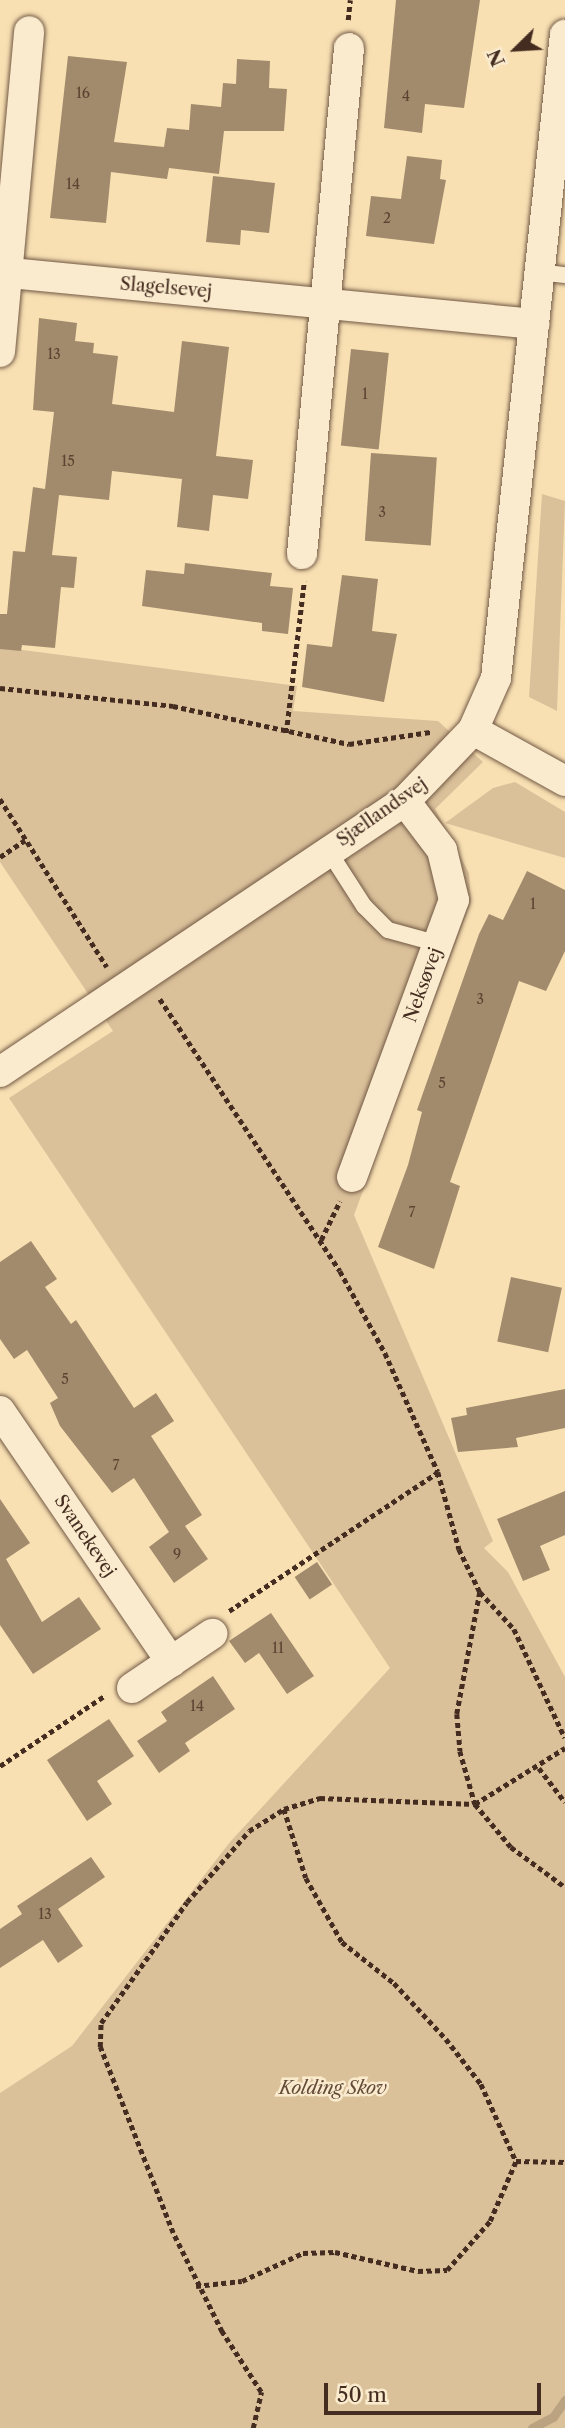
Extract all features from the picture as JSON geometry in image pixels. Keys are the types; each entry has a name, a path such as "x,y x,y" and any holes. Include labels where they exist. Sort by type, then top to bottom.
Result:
{"street":[{"path":"0,352 3,273 29,31"},
{"name":"Sjællandsvej","path":"0,1072 328,849 405,801 473,730 496,678 534,324 552,273 565,35"},
{"path":"302,554 349,48"},
{"name":"Slagelsevej","path":"3,273 534,324"},
{"path":"473,730 565,781"},
{"name":"Neksøvej","path":"352,1177 454,900 452,875 405,801"},
{"name":"Svanekevej","path":"0,1411 171,1661"},
{"path":"132,1688 212,1634"}],"lane":[{"path":"328,849 364,906 388,930 439,944"}],"path":[{"path":"286,733 306,568 302,554"},
{"path":"0,688 173,706 286,733 349,744 473,730"},
{"path":"0,800 26,840 134,983 320,1241 385,1353 438,1472 459,1549 480,1592 514,1629 565,1738"},
{"path":"0,857 26,840"},
{"path":"320,1241 352,1177"},
{"path":"212,1634 212,1622 438,1472"},
{"path":"480,1592 457,1714 460,1751 475,1804 511,1847 565,1887"},
{"path":"0,1766 122,1684 132,1688"},
{"path":"253,2428 261,2392 255,2376 196,2286 100,2047 102,2023 187,1902 249,1831 284,1809 320,1798 475,1804 539,1768 565,1748"},
{"path":"539,1768 565,1802"},
{"path":"196,2286 242,2281 303,2253 447,2270 490,2221 516,2161 481,2084 446,2039 394,1983 342,1942 306,1878 284,1809"},
{"path":"516,2161 565,2162"}],"green space":[{"path":"542,494 565,501 557,711 529,697"},
{"name":"Kolding Skov","path":"0,647 297,686 293,711 438,721 483,762 435,809 469,873 471,902 354,1215 493,1541 484,1548 508,1572 565,1677 565,2428 0,2428 0,2093 72,2046 230,1842 390,1668 9,1098 113,1031 0,862"},
{"path":"515,782 565,812 565,858 445,823 493,788"}],"building":[{"path":"396,0 480,0 464,108 425,104 422,133 384,128"},
{"path":"68,56 127,62 114,142 164,147 167,128 189,130 191,104 221,107 223,83 236,84 237,59 270,61 269,88 287,89 284,131 224,131 219,174 169,168 167,179 111,172 106,223 50,218"},
{"path":"407,156 442,160 440,179 446,180 434,244 366,236 371,196 401,199"},
{"path":"213,176 275,183 269,233 241,230 240,245 206,242"},
{"path":"39,318 77,323 75,341 94,343 93,353 118,356 112,404 174,412 182,341 229,347 216,456 253,460 248,499 213,495 209,531 177,527 182,479 112,471 109,500 59,495 52,555 77,557 74,588 61,587 55,648 22,645 21,651 0,649 0,614 7,614 13,551 25,552 33,487 45,489 54,412 33,410"},
{"path":"351,349 389,353 379,449 341,445"},
{"path":"371,453 437,458 431,545 365,541"},
{"path":"185,563 272,573 270,586 293,588 288,634 262,631 262,623 142,606 146,570 184,574"},
{"path":"342,575 378,579 372,631 397,634 384,702 302,687 307,644 332,647"},
{"path":"527,871 565,890 565,951 546,991 519,981 450,1182 460,1186 434,1269 378,1247 408,1165 422,1112 417,1110 479,934 489,914 503,920"},
{"path":"31,1241 57,1279 45,1287 71,1324 76,1320 134,1408 156,1393 174,1421 151,1436 202,1515 185,1526 208,1559 174,1583 149,1547 169,1532 134,1478 112,1493 60,1426 50,1403 58,1398 27,1350 14,1359 0,1339 0,1262"},
{"path":"511,1277 562,1288 548,1352 497,1342"},
{"path":"565,1389 565,1428 516,1438 518,1447 458,1452 451,1418 467,1415 466,1408"},
{"path":"565,1491 565,1535 540,1546 550,1570 523,1581 497,1519"},
{"path":"0,1499 30,1543 6,1559 42,1622 79,1597 101,1629 33,1674 0,1625"},
{"path":"317,1562 332,1584 310,1599 295,1577"},
{"path":"271,1613 314,1676 287,1694 259,1653 245,1663 229,1641"},
{"path":"213,1676 235,1709 185,1743 190,1751 159,1773 137,1741 167,1721 161,1712"},
{"path":"109,1719 134,1756 97,1781 112,1804 87,1821 47,1760"},
{"path":"91,1857 105,1877 58,1909 83,1946 58,1963 43,1940 0,1968 0,1929 22,1914 17,1906"}],"waterway":[{"path":"532,2428 553,2417 565,2400"}]}
